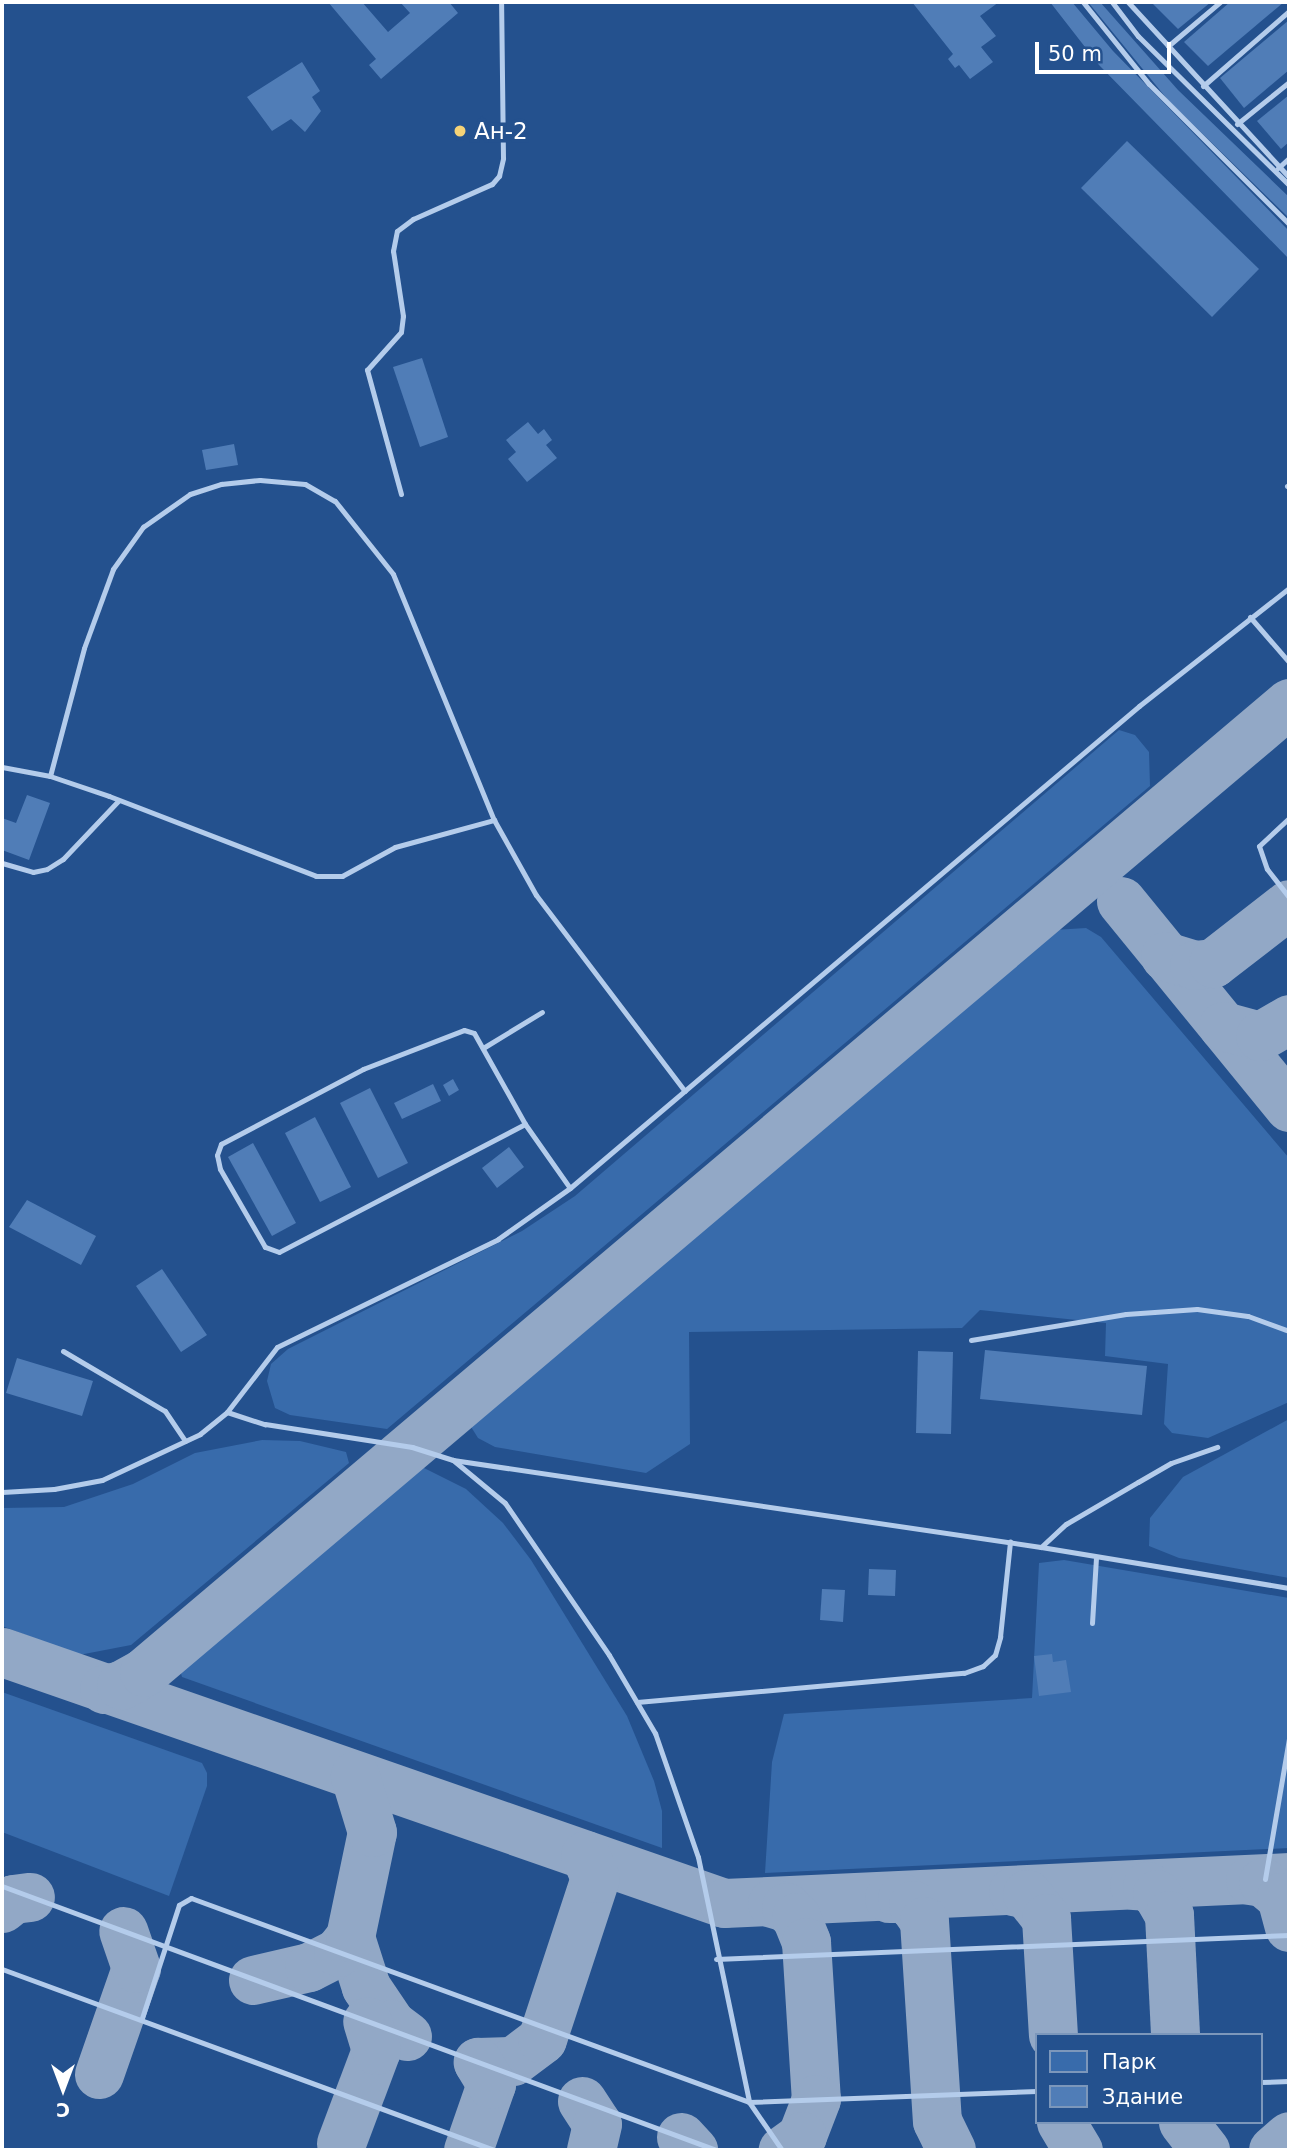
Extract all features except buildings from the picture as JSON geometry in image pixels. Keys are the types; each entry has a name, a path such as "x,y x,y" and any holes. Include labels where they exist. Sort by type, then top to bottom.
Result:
{"lane":[{"path":"401,494 367,370 401,332 403,316 393,251 397,231 413,219 492,184 499,176 503,158 501,2"},
{"path":"1083,2 1149,83 1289,224"},
{"path":"1112,2 1147,46 1289,185"},
{"path":"1128,2 1237,124 1289,177"},
{"path":"1168,46 1220,2"},
{"path":"1203,86 1289,11"},
{"path":"1237,124 1289,82"},
{"path":"1278,168 1289,158"},
{"path":"50,776 83,648 113,569 143,527 190,494 221,484 304,484 335,501 393,574 494,820 536,895 685,1091"},
{"path":"2,1492 54,1489 102,1480 185,1441 227,1412 277,1347 498,1238 570,1188 1250,617 1289,588"},
{"path":"1250,617 1289,662"},
{"path":"2,767 50,776 316,876 342,876 395,847 494,820"},
{"path":"2,863 33,872 47,869 63,859 118,801"},
{"path":"1289,818 1259,846 1267,869 1289,897"},
{"path":"483,1048 542,1012"},
{"path":"525,1124 279,1252 265,1247 220,1169 217,1156 221,1144 363,1069 464,1030 474,1033 525,1124 570,1188"},
{"path":"971,1340 1126,1314 1197,1309 1248,1315 1289,1331"},
{"path":"63,1351 165,1411 185,1441"},
{"path":"227,1412 264,1424 412,1447 453,1460 1041,1546 1289,1588"},
{"path":"1041,1546 1066,1524 1171,1463 1217,1447"},
{"path":"453,1460 505,1503 655,1732 698,1857 716,1959 749,2102 782,2150"},
{"path":"637,1702 964,1673 983,1666 995,1655 1000,1637 1010,1542"},
{"path":"1092,1623 1096,1557"},
{"path":"1265,1879 1289,1739"},
{"path":"2,1886 716,2150"},
{"path":"142,2018 179,1905 191,1898 749,2102 1036,2091"},
{"path":"716,1959 1289,1935"},
{"path":"2,1969 142,2018 494,2150"},
{"path":"1263,2082 1289,2081"}],"green space":[{"path":"1119,730 1135,735 1149,752 1150,786 387,1429 290,1415 275,1408 267,1381 271,1364 288,1349 522,1231 575,1196"},
{"path":"1086,928 1101,937 1289,1158 1289,1402 1208,1438 1172,1433 1164,1424 1168,1364 1105,1356 1106,1323 980,1310 962,1328 689,1332 690,1444 646,1473 495,1447 478,1438 468,1422 1054,930"},
{"path":"1289,1419 1289,1578 1179,1558 1149,1546 1150,1518 1183,1477"},
{"path":"262,1440 300,1441 346,1452 349,1463 131,1645 79,1655 2,1626 2,1508 64,1507 133,1484 195,1453"},
{"path":"414,1463 466,1489 503,1523 531,1560 627,1716 654,1781 662,1811 662,1848 182,1677 179,1666"},
{"path":"1064,1560 1289,1598 1289,1848 765,1873 772,1762 784,1714 1032,1698 1039,1563"},
{"path":"2,1692 202,1763 207,1773 207,1786 169,1896 2,1832"}],"taxiway":[{"path":"104,1689 121,1685 144,1672 1289,703"},
{"path":"1121,901 1289,1107"},
{"path":"1165,956 1194,965 1213,963 1289,904"},
{"path":"1223,1026 1260,1036 1289,1019"},
{"path":"2,1652 724,1903 1289,1877"},
{"path":"253,1980 309,1967 338,1952 350,1937 372,1832 355,1776"},
{"path":"478,2062 513,2061 542,2039 595,1878 585,1855"},
{"path":"1250,1880 1263,1882 1281,1897 1289,1927"},
{"path":"1134,1885 1147,1886 1157,1894 1169,1915 1175,2033"},
{"path":"1013,1891 1027,1894 1046,1918 1053,2033"},
{"path":"2,1908 13,1899 30,1897"},
{"path":"889,1898 902,1898 913,1905 924,1921 937,2121 951,2150"},
{"path":"772,1903 786,1907 796,1917 806,1942 816,2099 802,2136 783,2150"},
{"path":"99,2074 136,1968 123,1931"},
{"path":"350,1937 366,1987 391,2024 407,2036"},
{"path":"341,2143 376,2050 367,2021"},
{"path":"468,2150 491,2084 478,2062"},
{"path":"582,2101 597,2124 591,2150"},
{"path":"1062,2124 1078,2150"},
{"path":"1185,2124 1205,2150"},
{"path":"1273,2150 1289,2136"},
{"path":"681,2137 693,2150"}],"place":[{"name":"Ан-2","path":"460,131"}]}
